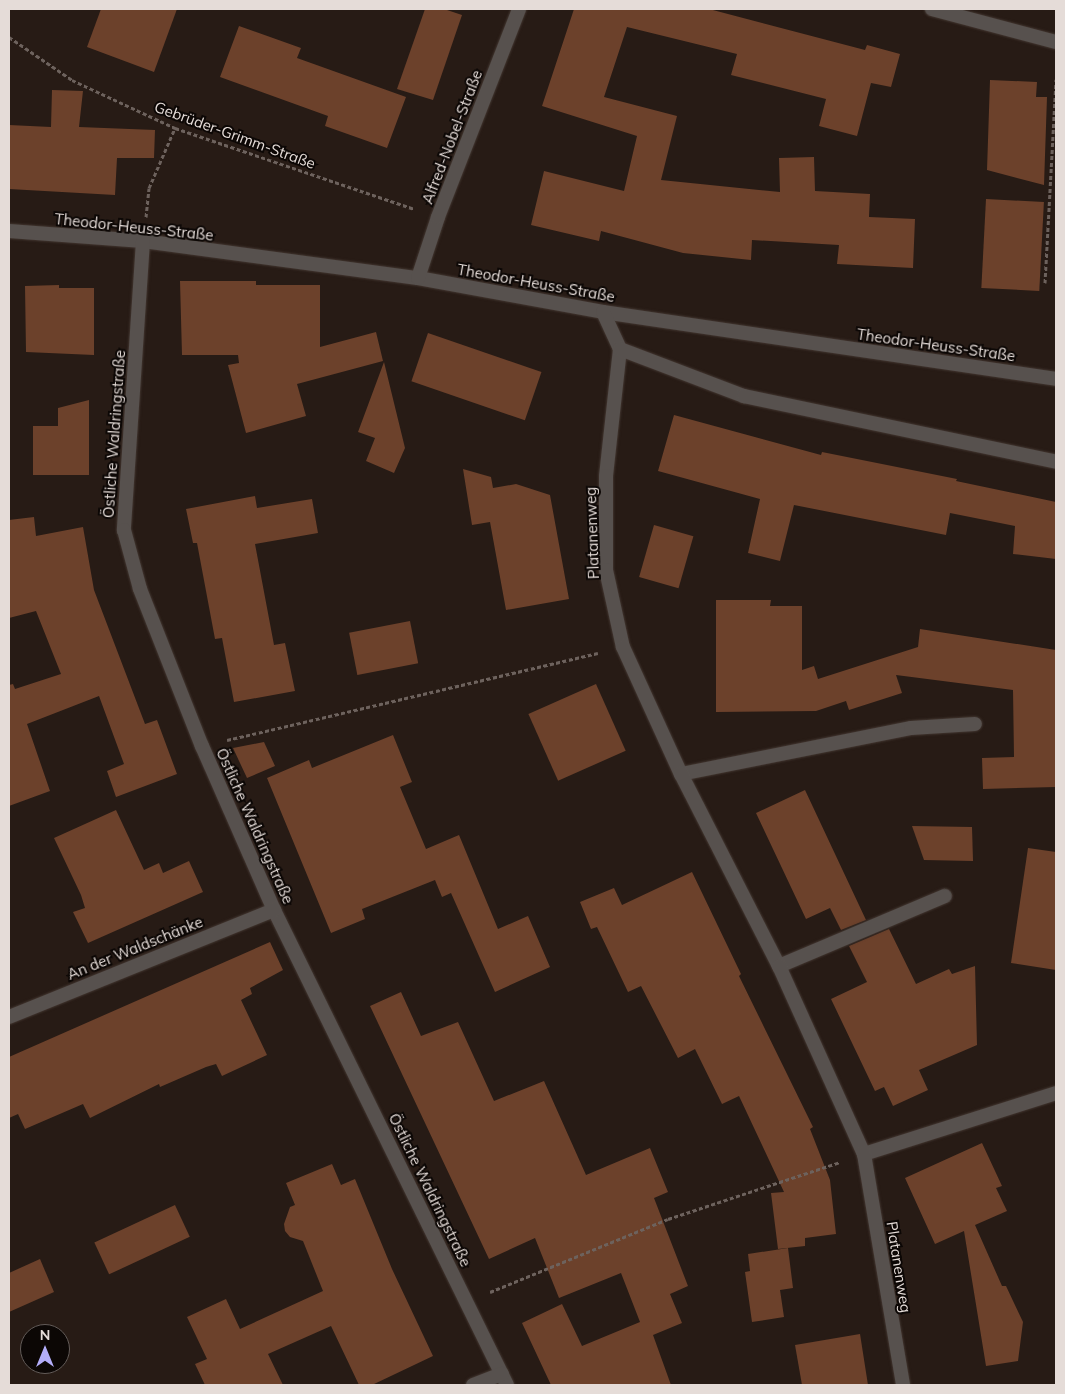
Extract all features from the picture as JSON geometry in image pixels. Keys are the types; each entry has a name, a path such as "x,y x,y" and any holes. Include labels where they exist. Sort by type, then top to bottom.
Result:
{"street":[{"name":"Alfred-Nobel-Straße","path":"418,278 438,217 519,9"},
{"path":"932,9 1056,42"},
{"name":"Theodor-Heuss-Straße","path":"9,231 144,241 418,278 602,312 1056,379"},
{"name":"Östliche Waldringstraße","path":"144,241 124,530 140,589 202,746 274,910 505,1380"},
{"path":"602,312 620,349 744,396 1056,462"},
{"name":"Platanenweg","path":"620,349 606,476 606,570 623,647 681,774 779,966 864,1154 903,1385"},
{"path":"681,774 911,728 975,724"},
{"path":"779,966 944,896"},
{"name":"An der Waldschänke","path":"9,1017 274,910"},
{"path":"864,1154 1056,1093"},
{"path":"473,1385 505,1380"}],"path":[{"name":"Gebrüder-Grimm-Straße","path":"9,37 72,80 175,128 438,217"},
{"path":"1045,283 1056,79"},
{"path":"144,241 149,188 175,128"},
{"path":"202,746 623,647"},
{"path":"467,1302 668,1220 864,1154"}],"building":[{"path":"101,9 177,9 154,72 87,47"},
{"path":"425,9 444,9 462,15 433,100 397,89"},
{"path":"574,9 709,9 865,50 867,45 900,54 891,87 871,83 857,136 819,126 826,99 731,75 737,54 627,27 604,97 677,116 661,180 780,192 779,158 814,157 815,191 870,194 869,217 915,219 913,268 837,264 839,245 752,240 751,260 683,253 601,231 599,241 531,225 544,171 624,191 637,136 542,106"},
{"path":"239,26 301,48 297,58 406,97 387,148 325,126 328,116 220,77"},
{"path":"990,80 1037,82 1036,97 1047,97 1044,185 987,170"},
{"path":"52,90 83,91 79,127 155,130 154,158 117,158 115,195 9,189 9,125 51,127"},
{"path":"986,199 1044,202 1039,291 981,288"},
{"path":"180,281 256,281 256,285 320,285 320,347 376,332 383,361 297,384 306,416 246,433 228,365 239,363 238,355 182,355"},
{"path":"59,285 59,288 94,288 94,355 26,352 25,286"},
{"path":"428,333 541,372 525,420 411,381"},
{"path":"384,362 405,448 394,473 366,461 375,438 358,432"},
{"path":"89,400 89,475 33,475 33,426 58,426 58,408"},
{"path":"674,415 821,455 822,452 957,479 956,481 1056,502 1056,559 1013,554 1015,526 950,513 946,535 794,505 780,561 748,553 760,499 658,471"},
{"path":"463,469 491,477 493,488 516,484 550,495 569,599 506,610 490,522 472,525"},
{"path":"255,496 257,508 312,499 318,533 255,544 274,645 285,643 295,691 234,702 222,638 215,639 197,543 193,543 186,509"},
{"path":"34,517 36,536 83,527 94,590 145,724 157,720 177,774 116,797 107,771 124,764 99,696 27,724 50,791 9,806 9,685 13,684 15,689 61,674 36,611 9,618 9,520"},
{"path":"654,525 693,536 679,588 639,577"},
{"path":"716,600 771,600 770,606 802,606 802,670 814,666 818,679 918,647 920,629 1056,650 1056,787 983,789 982,758 1014,757 1013,690 896,675 902,693 849,710 846,701 816,711 716,712"},
{"path":"410,621 418,663 357,675 349,633"},
{"path":"596,684 626,751 558,781 528,714"},
{"path":"393,735 412,782 400,787 426,849 459,835 498,929 528,916 550,967 495,992 451,893 442,897 435,880 362,909 365,919 331,933 267,778 309,760 312,768"},
{"path":"264,742 275,766 247,778 233,748"},
{"path":"805,790 866,920 841,930 830,908 806,919 756,813"},
{"path":"116,810 144,870 159,863 163,873 189,861 203,892 88,943 73,912 85,908 81,895 54,838"},
{"path":"912,826 972,827 973,861 924,860"},
{"path":"1028,848 1056,852 1056,970 1011,963"},
{"path":"692,872 741,974 739,976 813,1127 810,1129 830,1180 836,1234 805,1238 805,1246 778,1249 771,1193 784,1192 739,1096 722,1104 695,1049 678,1058 641,986 628,992 597,927 591,929 580,902 614,888 622,905"},
{"path":"889,929 916,984 949,969 952,974 975,966 977,1045 919,1070 928,1090 893,1106 884,1087 875,1091 831,999 867,982 849,946"},
{"path":"270,942 283,970 250,988 252,994 241,1000 267,1055 222,1076 216,1064 206,1067 160,1087 159,1084 90,1118 83,1104 25,1129 18,1114 9,1118 9,1057"},
{"path":"401,992 421,1036 458,1022 494,1101 544,1081 586,1175 650,1148 668,1192 654,1198 688,1286 670,1294 682,1323 653,1335 671,1385 551,1385 522,1323 562,1304 582,1346 640,1322 621,1273 559,1298 535,1238 489,1259 370,1006"},
{"path":"982,1143 1002,1186 996,1188 1007,1211 975,1225 1002,1286 1006,1286 1023,1322 1018,1361 986,1366 964,1231 935,1244 905,1178"},
{"path":"332,1164 341,1185 355,1179 392,1269 433,1356 372,1385 359,1385 331,1326 268,1354 283,1385 205,1385 195,1364 207,1359 187,1317 226,1299 240,1329 323,1291 303,1241 290,1237 285,1231 284,1224 290,1207 295,1205 286,1183"},
{"path":"175,1205 190,1237 109,1274 94,1243"},
{"path":"788,1248 793,1288 780,1290 784,1317 752,1322 745,1272 750,1271 748,1254"},
{"path":"40,1259 54,1292 9,1312 9,1273"},
{"path":"860,1334 868,1385 802,1385 795,1345"}]}
